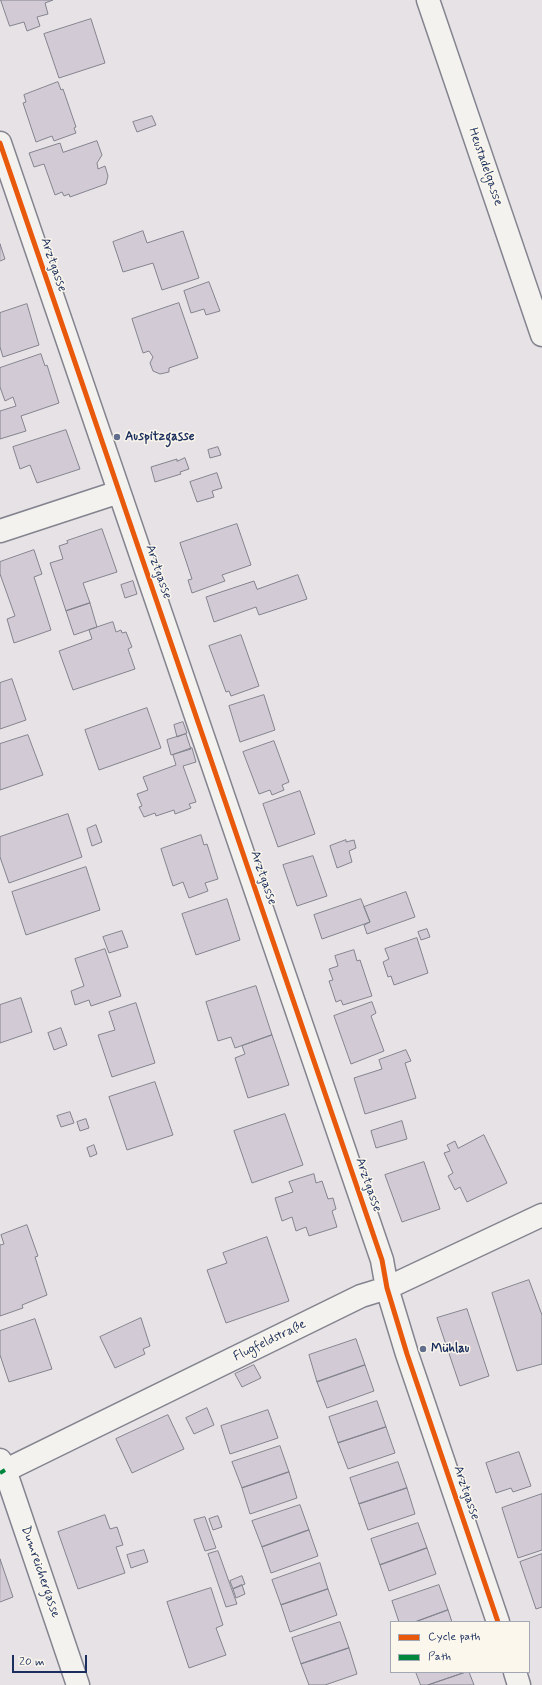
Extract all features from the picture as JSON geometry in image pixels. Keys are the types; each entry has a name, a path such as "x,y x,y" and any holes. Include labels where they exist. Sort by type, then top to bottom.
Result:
{"street":[{"name":"Heustadelgasse","path":"428,0 542,335"},
{"name":"Arztgasse","path":"0,143 382,1260 387,1288 410,1362 498,1621"},
{"path":"0,531 119,492"},
{"name":"Flugfeldstraße","path":"2,1468 361,1296 387,1288 542,1215"},
{"name":"Dumreichergasse","path":"2,1468 78,1685"},
{"path":"515,1673 520,1685"}],"building":[{"path":"1,0 53,0 45,3 48,14 37,17 40,26 27,31 24,22 10,26"},
{"path":"91,19 105,63 59,78 44,34"},
{"path":"58,82 61,90 63,89 76,127 74,128 76,133 54,141 52,136 36,142 23,103 26,102 24,95"},
{"path":"152,116 156,125 137,132 133,122"},
{"path":"97,141 102,155 97,163 98,169 105,166 108,176 106,184 70,197 69,194 64,196 62,192 55,195 44,164 34,167 29,153 60,143 63,152"},
{"path":"143,231 147,243 183,231 199,278 162,290 153,263 123,272 113,242"},
{"path":"0,244 5,259 0,261"},
{"path":"209,282 220,311 206,315 204,309 191,313 184,291"},
{"path":"179,303 198,358 169,368 169,372 160,374 153,371 150,363 153,357 149,351 143,353 132,319"},
{"path":"27,304 39,345 3,357 0,347 0,313"},
{"path":"41,354 45,366 47,365 59,403 21,416 26,431 0,439 0,411 16,406 13,397 5,401 0,387 0,368"},
{"path":"66,430 80,469 37,483 30,465 20,469 13,447"},
{"path":"218,447 221,455 210,458 208,450"},
{"path":"185,458 189,469 180,472 181,474 155,482 151,467"},
{"path":"217,473 222,488 212,491 214,497 197,502 190,482"},
{"path":"237,524 251,565 222,575 225,581 192,593 188,580 192,579 180,543"},
{"path":"102,529 117,572 83,583 90,603 66,611 50,563 63,559 59,546 68,543 67,541"},
{"path":"34,550 42,574 34,577 51,630 14,643 7,619 15,616 0,574 0,562"},
{"path":"298,575 307,599 259,615 256,607 214,622 206,597 254,581 257,589"},
{"path":"133,581 137,594 125,598 121,585"},
{"path":"90,603 97,627 74,635 66,611"},
{"path":"113,622 116,632 121,630 122,633 126,632 132,647 128,649 135,669 73,690 59,651 92,639 89,630"},
{"path":"241,635 259,686 231,696 229,691 226,692 209,646"},
{"path":"12,679 26,720 0,729 0,683"},
{"path":"264,695 275,730 240,742 229,706"},
{"path":"147,708 161,748 99,770 85,730"},
{"path":"183,722 187,733 177,737 174,725"},
{"path":"186,734 191,749 171,755 167,740"},
{"path":"28,735 43,775 0,790 0,744"},
{"path":"274,741 289,782 282,785 284,790 272,795 270,790 259,794 243,752"},
{"path":"192,748 196,762 183,766 196,802 189,804 191,808 175,814 174,810 156,816 155,813 144,817 139,807 142,806 137,794 148,790 143,777 176,765 173,755"},
{"path":"300,791 315,834 278,847 263,804"},
{"path":"68,814 82,857 9,883 0,857 0,837"},
{"path":"96,825 102,842 92,846 87,829"},
{"path":"201,835 204,845 207,844 218,879 205,883 208,891 189,898 183,882 173,886 161,849"},
{"path":"346,840 346,842 354,840 356,848 349,851 352,862 337,868 330,846"},
{"path":"313,856 327,896 297,906 283,865"},
{"path":"86,867 100,910 26,935 12,892"},
{"path":"406,892 415,917 367,934 364,925 370,922 364,907"},
{"path":"227,899 240,940 196,955 182,914"},
{"path":"361,899 370,922 322,939 314,915"},
{"path":"427,929 430,937 421,940 418,932"},
{"path":"122,931 128,947 109,953 103,937"},
{"path":"417,938 428,973 394,985 391,976 388,977 383,962 389,959 385,949"},
{"path":"105,949 121,996 91,1006 89,1000 75,1005 71,991 84,986 75,959"},
{"path":"354,950 357,961 360,960 372,996 343,1005 341,1000 336,1002 329,981 333,980 329,969 338,966 335,956"},
{"path":"256,986 272,1035 235,1048 231,1037 218,1041 206,1002"},
{"path":"21,998 32,1032 0,1043 0,1005"},
{"path":"372,1002 376,1013 371,1016 384,1051 351,1064 334,1016"},
{"path":"136,1003 155,1063 112,1077 98,1035 115,1030 109,1012"},
{"path":"61,1028 67,1045 54,1050 48,1033"},
{"path":"272,1035 289,1085 248,1098 235,1058 245,1054 242,1046"},
{"path":"406,1050 411,1061 405,1063 416,1098 365,1114 354,1078 382,1069 379,1060"},
{"path":"155,1082 173,1135 127,1150 109,1097"},
{"path":"70,1112 74,1123 61,1127 57,1116"},
{"path":"285,1114 303,1165 252,1183 234,1131"},
{"path":"86,1119 89,1128 80,1131 77,1122"},
{"path":"402,1121 407,1139 376,1148 371,1131"},
{"path":"484,1135 507,1183 467,1202 460,1187 455,1190 448,1176 453,1173 444,1153 450,1151 447,1145 455,1141 458,1148"},
{"path":"94,1145 97,1154 90,1157 87,1148"},
{"path":"424,1162 440,1209 402,1222 385,1175"},
{"path":"314,1174 316,1183 322,1181 328,1199 333,1198 336,1209 332,1211 337,1227 309,1236 306,1227 296,1231 292,1217 282,1221 275,1198 293,1192 289,1182"},
{"path":"27,1225 38,1256 35,1257 47,1295 22,1305 23,1308 0,1316 0,1245 4,1244 1,1235"},
{"path":"267,1237 289,1301 226,1323 207,1270 227,1263 223,1253"},
{"path":"529,1280 542,1315 542,1364 517,1371 492,1293"},
{"path":"467,1309 489,1376 460,1386 437,1318"},
{"path":"141,1318 150,1346 143,1349 145,1354 115,1368 100,1337"},
{"path":"35,1319 52,1369 9,1382 0,1355 0,1331"},
{"path":"356,1339 365,1365 317,1382 309,1355"},
{"path":"254,1365 261,1378 242,1387 235,1374"},
{"path":"365,1365 374,1391 327,1408 317,1382"},
{"path":"377,1401 386,1427 338,1443 329,1417"},
{"path":"207,1408 214,1425 194,1434 186,1418"},
{"path":"268,1410 278,1438 230,1454 221,1426"},
{"path":"168,1415 184,1449 132,1473 116,1439"},
{"path":"386,1427 395,1453 348,1469 338,1443"},
{"path":"280,1446 289,1472 242,1488 232,1462"},
{"path":"519,1452 531,1486 513,1492 511,1488 496,1493 486,1463"},
{"path":"398,1462 407,1488 359,1504 350,1478"},
{"path":"289,1472 297,1498 250,1514 242,1488"},
{"path":"407,1488 415,1514 368,1530 359,1504"},
{"path":"542,1494 542,1550 518,1558 502,1508"},
{"path":"300,1505 309,1530 262,1547 252,1521"},
{"path":"105,1515 110,1529 117,1527 123,1545 116,1547 125,1573 78,1589 58,1532"},
{"path":"218,1516 222,1527 213,1530 209,1519"},
{"path":"205,1517 216,1548 205,1551 194,1520"},
{"path":"418,1523 427,1548 380,1565 371,1539"},
{"path":"309,1530 318,1556 271,1573 262,1547"},
{"path":"427,1548 436,1574 389,1591 380,1565"},
{"path":"144,1550 148,1562 131,1568 127,1555"},
{"path":"218,1551 237,1604 226,1607 208,1554"},
{"path":"542,1554 542,1607 536,1609 520,1562"},
{"path":"0,1559 13,1597 0,1602"},
{"path":"320,1563 328,1589 281,1605 272,1580"},
{"path":"242,1576 245,1584 233,1589 230,1581"},
{"path":"242,1585 245,1594 236,1598 233,1589"},
{"path":"439,1585 448,1610 418,1621 399,1621 392,1601"},
{"path":"211,1588 223,1625 216,1628 226,1655 189,1668 167,1602"},
{"path":"328,1589 337,1615 290,1632 281,1605"},
{"path":"448,1610 452,1621 418,1621"},
{"path":"340,1622 349,1648 301,1664 292,1638"},
{"path":"349,1648 357,1674 325,1685 309,1685 301,1664"},
{"path":"416,1673 463,1673 428,1685 421,1685"},
{"path":"463,1673 469,1673 474,1685 428,1685"}],"marked path":[{"path":"0,1473 5,1470"}],"cycle path":[{"path":"0,143 382,1260 387,1288 407,1354 498,1621"}],"place":[{"name":"Auspitzgasse","path":"117,437"},
{"name":"Mühlau","path":"423,1349"}]}
